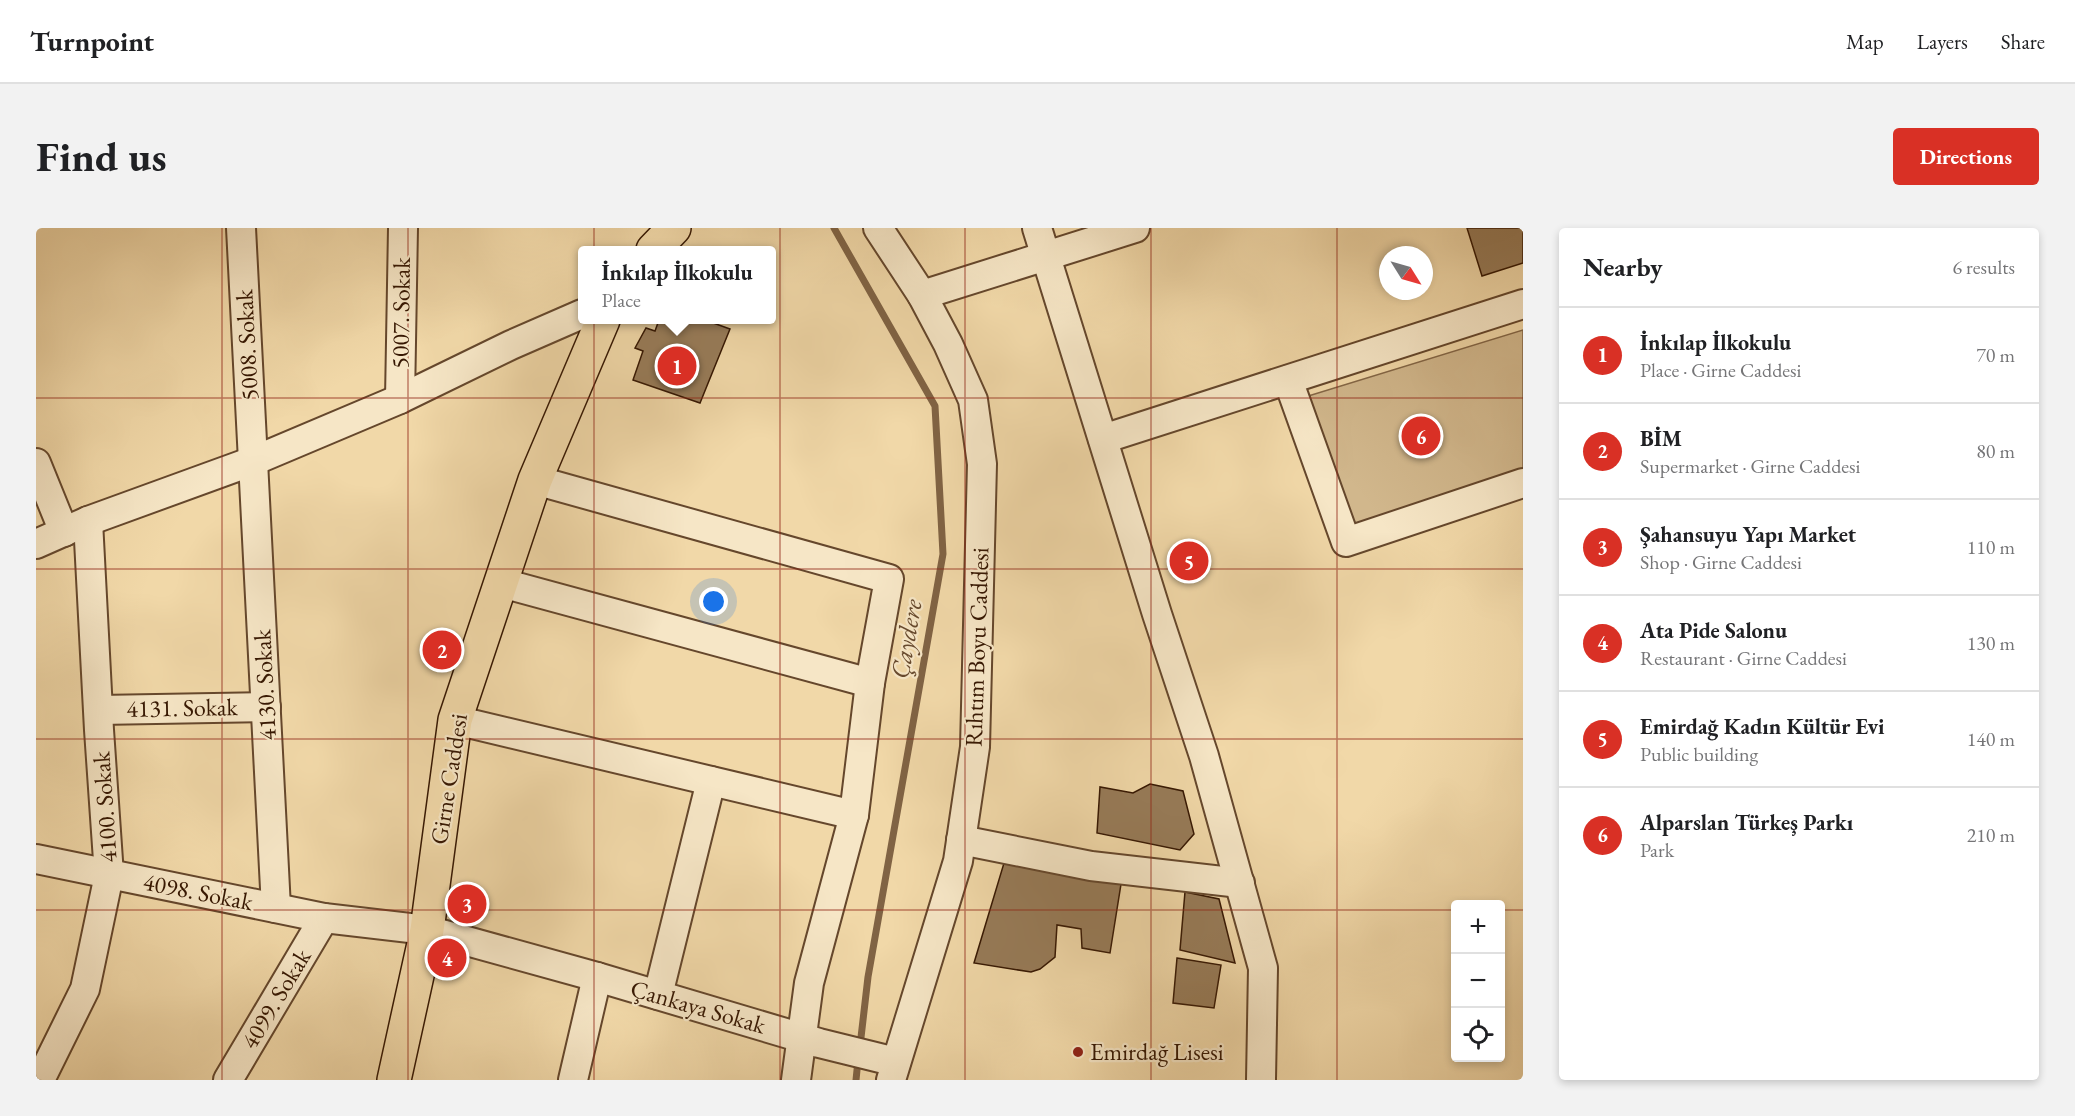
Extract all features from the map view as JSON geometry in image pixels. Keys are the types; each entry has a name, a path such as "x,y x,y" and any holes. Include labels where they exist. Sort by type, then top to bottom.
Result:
{"main road":[{"path":"657,246 674,228"},
{"name":"Girne Caddesi","path":"394,1080 427,930 456,720 535,480 601,324"}],"street":[{"name":"5008. Sokak","path":"242,228 254,461"},
{"name":"5007. Sokak","path":"400,399 403,228"},
{"name":"Rıhtım Boyu Caddesi","path":"878,228 922,295 948,344 973,400 982,464 975,747 958,861 887,1066"},
{"path":"1037,228 1163,633 1204,756 1263,968 1261,1080"},
{"path":"922,295 1045,256 1097,234 1136,228"},
{"path":"1103,440 1523,304"},
{"path":"36,544 76,526 254,461 400,399 511,345 578,316"},
{"path":"1288,380 1346,542 1523,483"},
{"name":"4130. Sokak","path":"254,461 276,908"},
{"name":"4100. Sokak","path":"36,463 76,526 99,710 109,874 85,989 40,1080"},
{"path":"535,480 889,579 870,683 854,814 809,983 810,1040 796,1080"},
{"path":"502,583 870,683"},
{"name":"4131. Sokak","path":"99,710 266,707"},
{"path":"456,720 854,814"},
{"path":"658,995 711,781"},
{"path":"961,840 1091,866 1240,883"},
{"name":"4098. Sokak","path":"36,859 324,918 427,930"},
{"name":"4099. Sokak","path":"228,1080 324,918"},
{"name":"Çankaya Sokak","path":"427,930 658,995 810,1040 887,1066"},
{"path":"573,1080 597,977"}],"shaded area":[{"path":"1523,330 1523,476 1351,530 1305,397"}],"building":[{"path":"1467,228 1523,228 1523,263 1482,276"},
{"path":"658,324 716,324 730,329 700,403 633,380 643,351 635,348 646,328 655,331"},
{"path":"1150,784 1183,791 1194,834 1180,850 1097,833 1100,787 1133,793"},
{"path":"1004,863 1121,884 1110,953 1082,948 1081,929 1057,925 1055,957 1040,969 1031,972 974,963"},
{"path":"1185,892 1219,899 1235,963 1180,950"},
{"path":"1177,958 1221,965 1214,1008 1173,1003"}],"waterway":[{"name":"Çaydere","path":"834,228 935,406 943,554 868,977 860,1046"},
{"name":"Çaydere","path":"856,1080 858,1060"}],"place":[{"name":"İnkılap İlkokulu","path":"677,366"},
{"name":"Alparslan Türkeş Parkı","path":"1421,436"},
{"name":"Emirdağ Kadın Kültür Evi","path":"1189,561"},
{"name":"BİM","path":"442,650"},
{"name":"Şahansuyu Yapı Market","path":"467,904"},
{"name":"Ata Pide Salonu","path":"447,958"},
{"name":"Emirdağ Lisesi","path":"1078,1052"}]}
